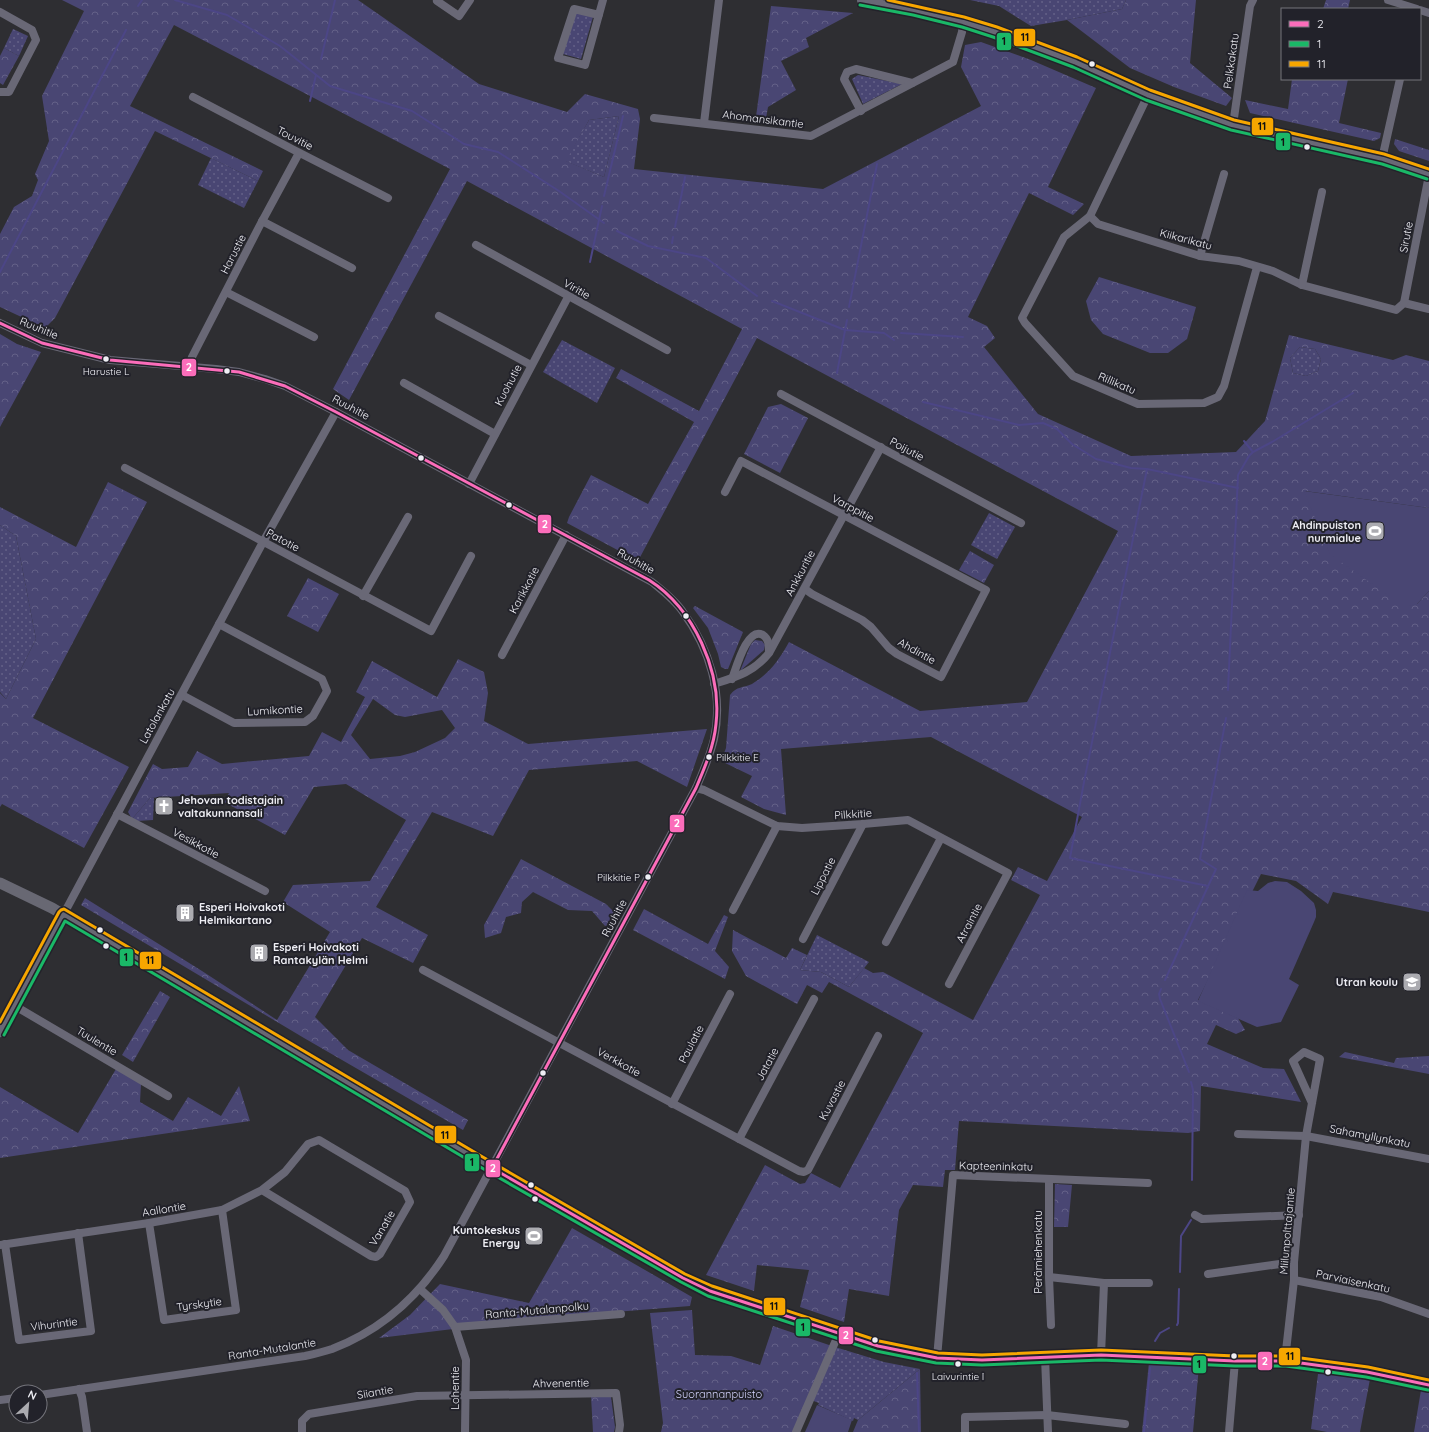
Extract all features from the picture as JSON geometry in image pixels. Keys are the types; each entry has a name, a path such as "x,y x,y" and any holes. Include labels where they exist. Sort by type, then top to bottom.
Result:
{"main road":[{"path":"0,883 63,914 492,1168 683,1278 710,1291 878,1346 937,1358 982,1360 1101,1355 1235,1361 1286,1361 1366,1372 1429,1385"}],"street":[{"path":"437,0 459,16 470,0"},
{"path":"599,15 574,9 558,58 585,66 599,15 602,0"},
{"path":"704,123 719,0"},
{"path":"861,0 914,10 963,22 995,32 1075,62 1148,95 1233,125 1383,159 1429,175"},
{"name":"Pelkkakatu","path":"1233,125 1250,6 1253,0"},
{"path":"1388,0 1414,8"},
{"path":"0,12 32,30 36,40 9,92 0,92"},
{"name":"Ahomansikantie","path":"654,118 811,136 953,62 962,32 963,22"},
{"path":"861,110 844,79 847,72 856,69 912,83"},
{"path":"1383,159 1400,80"},
{"path":"1090,216 1148,95"},
{"name":"Touvitie","path":"193,97 388,198"},
{"name":"Harustie","path":"189,367 192,357 299,153"},
{"path":"1200,256 1224,174"},
{"name":"Sirutie","path":"1404,303 1429,175"},
{"path":"1302,286 1322,192"},
{"name":"Kiikarikatu","path":"1090,216 1098,224 1200,256 1239,260 1273,271 1302,286 1396,310 1404,303 1429,309"},
{"name":"Rillikatu","path":"1090,216 1064,237 1022,318 1073,376 1138,404 1204,403 1218,397 1224,386 1257,267"},
{"path":"262,221 352,268"},
{"name":"Viritie","path":"476,245 568,297 667,350"},
{"path":"226,292 314,337"},
{"name":"Kuohutie","path":"469,484 568,297"},
{"path":"439,316 531,365"},
{"name":"Ruuhitie","path":"0,323 42,343 78,353 110,360 239,372 265,379 306,396 652,582 669,596 683,611 702,644 710,664 714,684 717,702 717,721 714,739 708,758 696,788 492,1168"},
{"path":"404,383 495,434"},
{"name":"Poijutie","path":"781,394 1021,523"},
{"name":"Latolankatu","path":"0,1033 263,542 336,412"},
{"name":"Ankkuritie","path":"714,684 749,672 769,653 881,447"},
{"name":"Varppitie","path":"725,492 741,462 986,590"},
{"name":"Patotie","path":"125,468 431,631 471,556"},
{"path":"363,596 408,517"},
{"name":"Karikkotie","path":"502,655 566,535"},
{"name":"Ahdintie","path":"805,589 862,620 871,627 889,648 897,654 941,677 986,590"},
{"name":"Lumikontie","path":"182,695 234,723 304,722 313,716 327,691 322,679 219,624"},
{"path":"732,679 743,649 751,636 757,634 763,635 769,646 769,653"},
{"name":"Pilkkitie","path":"696,788 704,790 777,826 802,828 908,820 1008,873"},
{"name":"Vesikkotie","path":"117,814 265,891"},
{"name":"Lippatie","path":"803,939 863,824"},
{"path":"733,910 777,826"},
{"path":"886,942 941,838"},
{"name":"Atraintie","path":"949,984 1008,873"},
{"name":"Verkkotie","path":"423,970 560,1042 672,1104 799,1171 804,1172"},
{"name":"Paulatie","path":"672,1104 730,994"},
{"name":"Jatatie","path":"739,1139 814,999"},
{"name":"Tuulentie","path":"15,1006 168,1096"},
{"name":"Kuvastie","path":"804,1172 808,1170 878,1036"},
{"name":"Miilunpolttajantie","path":"1286,1361 1306,1136 1312,1103 1320,1059 1304,1052 1293,1061 1312,1103"},
{"name":"Sahamyllynkatu","path":"1238,1134 1306,1136 1429,1159"},
{"name":"Vanatie","path":"262,1190 371,1256 376,1258 380,1254 410,1202 405,1190 319,1140 308,1144"},
{"name":"Aallontie","path":"3,1244 149,1223 222,1210 262,1190 286,1172 308,1144"},
{"name":"Ranta-Mutalantie","path":"48,1394 305,1356 331,1350 355,1339 378,1325 400,1308 420,1289 444,1256 492,1168"},
{"name":"Kapteeninkatu","path":"937,1358 953,1175 1148,1183"},
{"name":"Perämiehenkatu","path":"1049,1179 1049,1277 1051,1325"},
{"name":"Tyrskytie","path":"149,1223 164,1320 236,1310 222,1210"},
{"path":"1195,1215 1202,1219 1299,1215"},
{"name":"Vihurintie","path":"3,1244 19,1340 91,1331 78,1233"},
{"path":"1208,1274 1294,1262"},
{"path":"1049,1277 1104,1283 1149,1282"},
{"name":"Parviaisenkatu","path":"1294,1280 1381,1297 1429,1314"},
{"path":"1101,1355 1104,1283"},
{"name":"Lohentie","path":"420,1289 443,1310 455,1327 466,1360 466,1432"},
{"name":"Ranta-Mutalanpolku","path":"455,1327 621,1314"},
{"path":"796,1432 840,1333"},
{"path":"1045,1357 1048,1432"},
{"path":"1229,1432 1235,1361"},
{"path":"79,1389 82,1398 87,1432"},
{"name":"Ahvenentie","path":"466,1395 616,1393 620,1425 619,1432"},
{"name":"Siiantie","path":"302,1432 302,1421 309,1414 417,1396 466,1395"},
{"path":"965,1432 965,1417 1047,1415 1125,1424"}],"green space":[{"path":"62,0 358,0 479,84 567,112 585,94 638,109 640,119 634,169 823,189 981,106 961,67 965,45 981,42 1031,60 1096,88 1048,187 1084,204 1073,215 1029,193 968,317 987,326 995,338 984,347 1038,414 1131,456 1236,452 1265,421 1289,335 1393,360 1406,355 1429,361 1429,508 1305,491 1417,604 1429,591 1429,912 1333,892 1328,904 1296,881 1261,874 1198,1000 1238,1018 1245,1030 1236,1034 1216,1025 1207,1044 1263,1068 1284,1069 1301,1102 1201,1086 1200,1131 1188,1133 959,1121 955,1170 945,1170 943,1187 913,1185 899,1210 889,1296 849,1289 844,1322 800,1307 809,1270 757,1265 754,1291 706,1275 765,1165 800,1184 805,1183 811,1173 840,1188 923,1033 829,982 822,993 807,985 797,1004 746,976 732,951 733,930 786,958 792,948 807,955 800,970 821,972 849,987 864,968 873,973 883,972 973,1020 1040,895 1011,880 1018,867 1047,881 1082,817 931,737 781,749 786,815 764,809 741,797 752,776 721,761 726,748 730,695 735,690 752,684 769,671 782,655 789,642 920,711 1027,702 1118,531 757,338 638,561 567,523 591,475 648,504 694,422 616,378 621,369 699,411 742,329 467,181 349,400 333,389 450,169 174,25 130,106 263,171 258,181 155,131 55,318 45,328 0,307 0,234 14,207 32,196 38,180 35,174 49,141 42,96 84,11","holes":["619,116 604,177 566,161 589,120","1300,347 1315,349 1321,359 1318,371 1306,376 1293,373 1290,358"]},
{"path":"970,0 1126,0 1122,9 1031,26 999,6"},
{"path":"1126,0 1196,0 1190,63 1232,98 1226,106 1174,87 1130,68 1067,20 1122,9"},
{"path":"1326,0 1350,0 1348,8 1323,8"},
{"path":"771,6 853,13 806,38 809,47 781,61 796,90 768,107 765,124 755,124"},
{"path":"576,13 593,17 581,59 563,54"},
{"path":"13,29 28,36 19,56 4,48"},
{"path":"4,48 19,56 3,85 0,83 0,56"},
{"path":"858,75 902,84 863,104 852,79"},
{"path":"1292,80 1348,80 1339,123 1381,133 1380,138 1374,141 1250,113 1245,100 1288,109"},
{"path":"619,116 604,177 565,161 589,120"},
{"path":"1395,139 1429,150 1429,161 1399,151 1394,144"},
{"path":"211,158 258,181 244,208 198,185"},
{"path":"1099,277 1196,307 1187,339 1168,353 1150,353 1103,334 1091,320 1086,301"},
{"path":"0,334 17,344 41,352 0,427"},
{"path":"562,340 615,368 597,403 543,372"},
{"path":"1300,347 1315,349 1321,359 1318,371 1306,376 1293,373 1290,358"},
{"path":"781,404 808,418 780,473 744,454 768,407"},
{"path":"108,482 147,502 33,718 129,767 84,848 2,804 0,807 0,693 6,699 36,639 16,536 0,525 0,507 76,547"},
{"name":"Ahdinpuiston nurmialue","path":"1304,491 1429,508 1429,591 1417,604 1409,606 1389,596 1330,554"},
{"path":"989,513 1015,527 997,559 971,545"},
{"path":"0,525 16,536 36,639 6,699 0,692"},
{"path":"970,551 994,565 984,583 959,570"},
{"path":"308,578 339,594 318,632 287,616"},
{"path":"695,606 743,632 728,669 721,667 718,654 708,628 693,608"},
{"path":"755,640 762,641 765,645 764,650 740,671 751,644"},
{"path":"458,659 484,672 488,693 484,721 528,744 707,729 687,787 637,761 529,770 493,836 432,812 376,907 428,935 413,963 362,938 315,1017 348,1050 468,1120 463,1130 304,1038 81,905 85,898 277,1020 330,932 283,902 293,885 370,881 406,820 346,784 314,787 285,835 224,802 229,793 150,798 132,819 128,812 153,764 162,769 188,767 197,751 222,764 309,756 322,732 341,742 365,697 356,692 372,661 437,697","holes":["373,699 395,715 405,717 442,710 455,728 445,738 415,752 400,756 370,759 351,735"]},
{"path":"150,798 154,798 153,820 137,821 132,819"},
{"path":"521,859 606,904 615,913 611,924 605,926 592,911 568,910 533,892 522,902 521,913 506,917 501,933 485,938 484,925"},
{"path":"1275,881 1287,882 1301,891 1314,903 1316,917 1289,979 1299,985 1281,1022 1257,1027 1198,1001 1247,890 1258,891 1268,883"},
{"path":"644,909 708,944 724,915 728,917 715,951 729,967 725,979 633,930"},
{"path":"817,935 869,962 849,987 821,972 800,970"},
{"path":"160,991 170,997 133,1062 122,1055"},
{"path":"1345,1052 1394,1063 1396,1058 1429,1056 1429,1074 1339,1057"},
{"path":"116,1069 141,1084 140,1102 173,1121 188,1097 221,1116 239,1086 250,1121 0,1158 0,1087 78,1133"},
{"path":"1055,1184 1072,1185 1068,1227 1054,1227"},
{"path":"572,1228 692,1297 690,1306 465,1324 453,1329 379,1338 410,1315 440,1284 529,1303"},
{"name":"Suorannanpuisto","path":"692,1310 695,1355 731,1356 760,1365 773,1326 832,1346 795,1432 661,1432 663,1423 650,1313"},
{"path":"835,1347 884,1362 920,1369 858,1420 854,1418 853,1421 818,1405 819,1403 811,1400"},
{"path":"1149,1362 1199,1366 1193,1432 1142,1432"},
{"path":"920,1369 921,1432 853,1432 858,1420"},
{"path":"1318,1374 1341,1375 1370,1379 1360,1432 1327,1432 1311,1429"},
{"path":"1421,1390 1429,1392 1429,1432 1414,1432"},
{"path":"591,1396 611,1397 615,1427 614,1432 593,1432"},
{"path":"817,1405 852,1420 848,1432 805,1432"}],"waterway":[{"path":"138,6 142,0"},
{"path":"175,0 227,15 280,46 330,86 412,111 464,144 498,152 559,191 604,223"},
{"path":"321,59 335,0"},
{"path":"0,272 126,30"},
{"path":"310,101 316,75"},
{"path":"604,196 623,116"},
{"path":"849,307 877,164"},
{"path":"675,227 685,177"},
{"path":"590,262 602,206"},
{"path":"617,231 648,246 706,258 757,296"},
{"path":"672,243 673,237"},
{"path":"772,301 845,330 884,333 894,340"},
{"path":"837,373 847,320"},
{"path":"901,333 963,337"},
{"path":"1228,690 1238,475 1253,452 1353,393"},
{"path":"923,402 1019,425 1043,423 1057,429 1072,444 1096,459 1131,468 1147,469 1238,488"},
{"path":"1244,441 1253,452"},
{"path":"1147,469 1070,858 1208,886"},
{"path":"1165,980 1216,869 1200,859 1226,718"},
{"path":"1161,989 1159,994 1160,999 1189,1072"},
{"path":"1191,1082 1193,1090 1192,1180"},
{"path":"1180,1272 1181,1236 1191,1220"},
{"path":"1177,1325 1179,1289"},
{"path":"1155,1341 1160,1333 1169,1328"},
{"path":"1144,1432 1150,1368"},
{"path":"917,1373 919,1432"}],"transit line":[{"name":"11","path":"888,0 964,17 997,27 1077,57 1150,90 1234,120 1384,154 1429,169"},
{"name":"1","path":"860,5 913,15 962,27 993,37 1073,67 1146,100 1231,130 1382,164 1427,179"},
{"name":"2","path":"0,323 42,343 110,360 239,372 285,386 649,580 665,592 692,624 702,643 709,663 717,704 715,732 706,764 696,788 492,1168 683,1278 710,1291 878,1346 937,1358 982,1360 1101,1355 1235,1361 1286,1361 1367,1372 1429,1385"},
{"name":"11","path":"0,1022 59,912 64,909 481,1156 685,1274 712,1286 879,1341 938,1353 982,1355 1101,1350 1235,1356 1286,1356 1368,1367 1429,1380"},
{"name":"1","path":"4,1035 65,921 475,1164 708,1296 876,1351 936,1363 982,1365 1101,1360 1235,1366 1286,1366 1366,1377 1428,1390"}],"place":[{"name":"Harustie L","path":"106,359"},
{"name":"Ahdinpuiston nurmialue","path":"1375,531"},
{"name":"Pilkkitie E","path":"709,757"},
{"name":"Jehovan todistajain valtakunnansali","path":"164,806"},
{"name":"Pilkkitie P","path":"648,877"},
{"name":"Esperi Hoivakoti Helmikartano","path":"185,913"},
{"name":"Esperi Hoivakoti Rantakylän Helmi","path":"259,953"},
{"name":"Utran koulu","path":"1412,982"},
{"name":"Kuntokeskus Energy","path":"534,1236"},
{"name":"Laivurintie I","path":"958,1364"}]}
